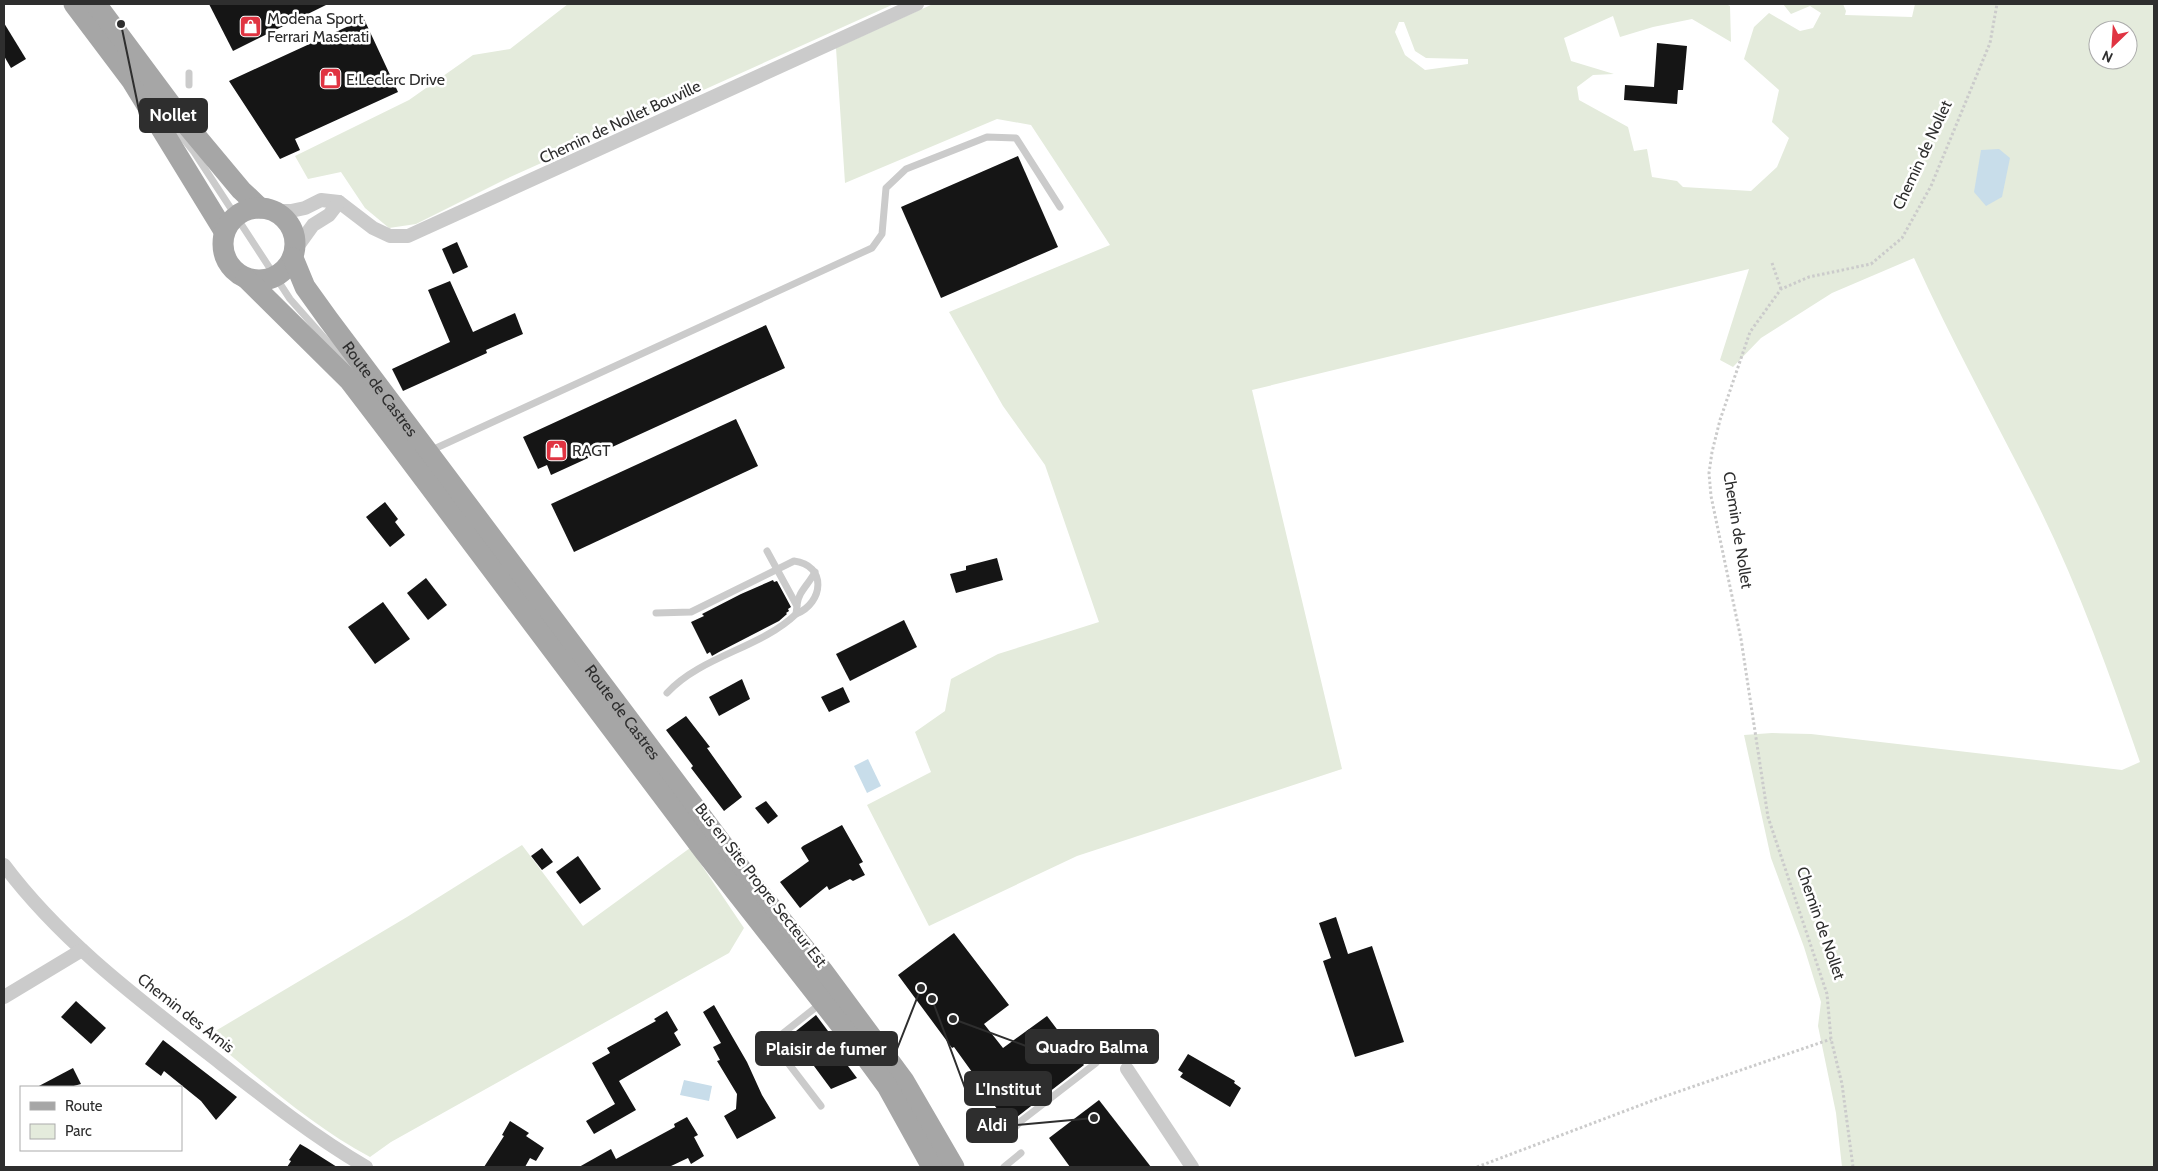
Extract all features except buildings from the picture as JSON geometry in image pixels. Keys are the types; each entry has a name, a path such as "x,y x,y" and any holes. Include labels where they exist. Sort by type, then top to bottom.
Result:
{"main road":[{"path":"74,4 132,81 230,224 246,210 268,210"},
{"path":"96,4 180,117 241,190 268,210"},
{"name":"Route de Castres","path":"268,210 290,226 294,236 294,254 305,287 753,885 856,1016 904,1081 954,1167"},
{"name":"Route de Castres","path":"230,224 222,248 233,270 246,278 354,379 540,632 743,902 823,1001 886,1086 932,1167"},
{"path":"246,278 258,281 275,277 286,269 294,254"}],"street":[{"name":"Chemin de Nollet Bouville","path":"339,202 373,228 390,236 408,236 917,4"},
{"path":"268,210 291,212 321,200 339,202"},
{"path":"294,254 313,225 329,215 339,202"},
{"name":"Chemin des Arnis","path":"4,864 49,918 120,984 272,1103 326,1142 366,1167"},
{"path":"4,997 82,950"},
{"path":"1127,1069 1192,1167"}],"lane":[{"path":"132,68 146,89"},
{"path":"189,73 189,85"},
{"path":"156,102 194,152"},
{"path":"180,117 194,152 230,224 275,277 354,379"},
{"path":"434,450 872,248 882,234 886,188 906,168 987,137 1016,138 1060,207"},
{"path":"767,552 796,610"},
{"path":"656,613 692,612 776,568 794,561 809,565 815,571 817,591 812,603 806,610 796,610 772,631 693,672 667,693"},
{"path":"796,610 797,599 810,583 815,571"},
{"path":"509,573 514,581 540,601"},
{"path":"540,632 571,661"},
{"path":"821,1106 772,1042 823,1001"},
{"path":"846,1017 887,1071 904,1099"},
{"path":"1011,1132 1021,1121 1096,1063"},
{"path":"1004,1167 1021,1153"}],"path":[{"name":"Chemin de Nollet","path":"1853,1167 1842,1084 1831,1039 1827,994 1768,818 1741,639 1711,496 1709,473 1720,420 1750,332 1780,289 1809,277 1871,264 1902,238 1931,186 1990,44 1997,4"},
{"path":"1772,263 1780,289"},
{"path":"1477,1167 1654,1100 1831,1039"}],"green space":[{"path":"568,4 894,4 506,179 416,224 389,228 365,208 341,172 308,179 295,156 409,100 473,55 510,49"},
{"path":"933,4 1726,4 1730,6 1731,42 1692,19 1653,27 1620,37 1613,16 1564,38 1571,61 1614,74 1593,75 1577,87 1579,100 1628,127 1634,151 1647,149 1652,177 1677,181 1683,187 1751,191 1777,167 1789,138 1772,122 1779,90 1744,59 1754,27 1769,13 1800,31 1813,28 1821,13 1810,6 1791,14 1783,4 1843,4 1846,11 1845,15 1912,17 1915,4 2154,4 2154,1167 1842,1167 1836,1113 1818,1026 1821,1002 1804,947 1771,858 1744,735 1772,733 1811,734 2122,770 2140,762 2093,632 2053,536 1914,258 1832,293 1761,338 1733,367 1720,360 1749,269 1252,390 1342,769 1077,856 929,926 867,805 931,772 915,732 945,711 951,679 998,654 1099,622 1045,465 1003,406 949,312 1110,245 1031,125 997,119 845,183 836,48","holes":["1399,22 1404,22 1415,51 1426,58 1468,59 1468,64 1425,70 1405,55 1395,32"]},
{"path":"522,845 583,926 690,848 744,928 729,953 391,1142 370,1157 306,1116 207,1036 407,917"}],"water":[{"path":"1999,149 2010,158 2002,197 1986,206 1974,192 1981,150"},
{"path":"868,759 881,786 867,793 854,766"},
{"path":"684,1080 712,1086 709,1101 680,1095"}],"place":[{"name":"Nollet","path":"121,24"},
{"name":"Modena Sport Ferrari Maserati","path":"251,27"},
{"name":"E.Leclerc Drive","path":"330,79"},
{"name":"RAGT","path":"556,450"},
{"name":"Plaisir de fumer","path":"921,988"},
{"name":"L'Institut","path":"932,999"},
{"name":"Quadro Balma","path":"953,1019"},
{"name":"Aldi","path":"1094,1118"}]}
